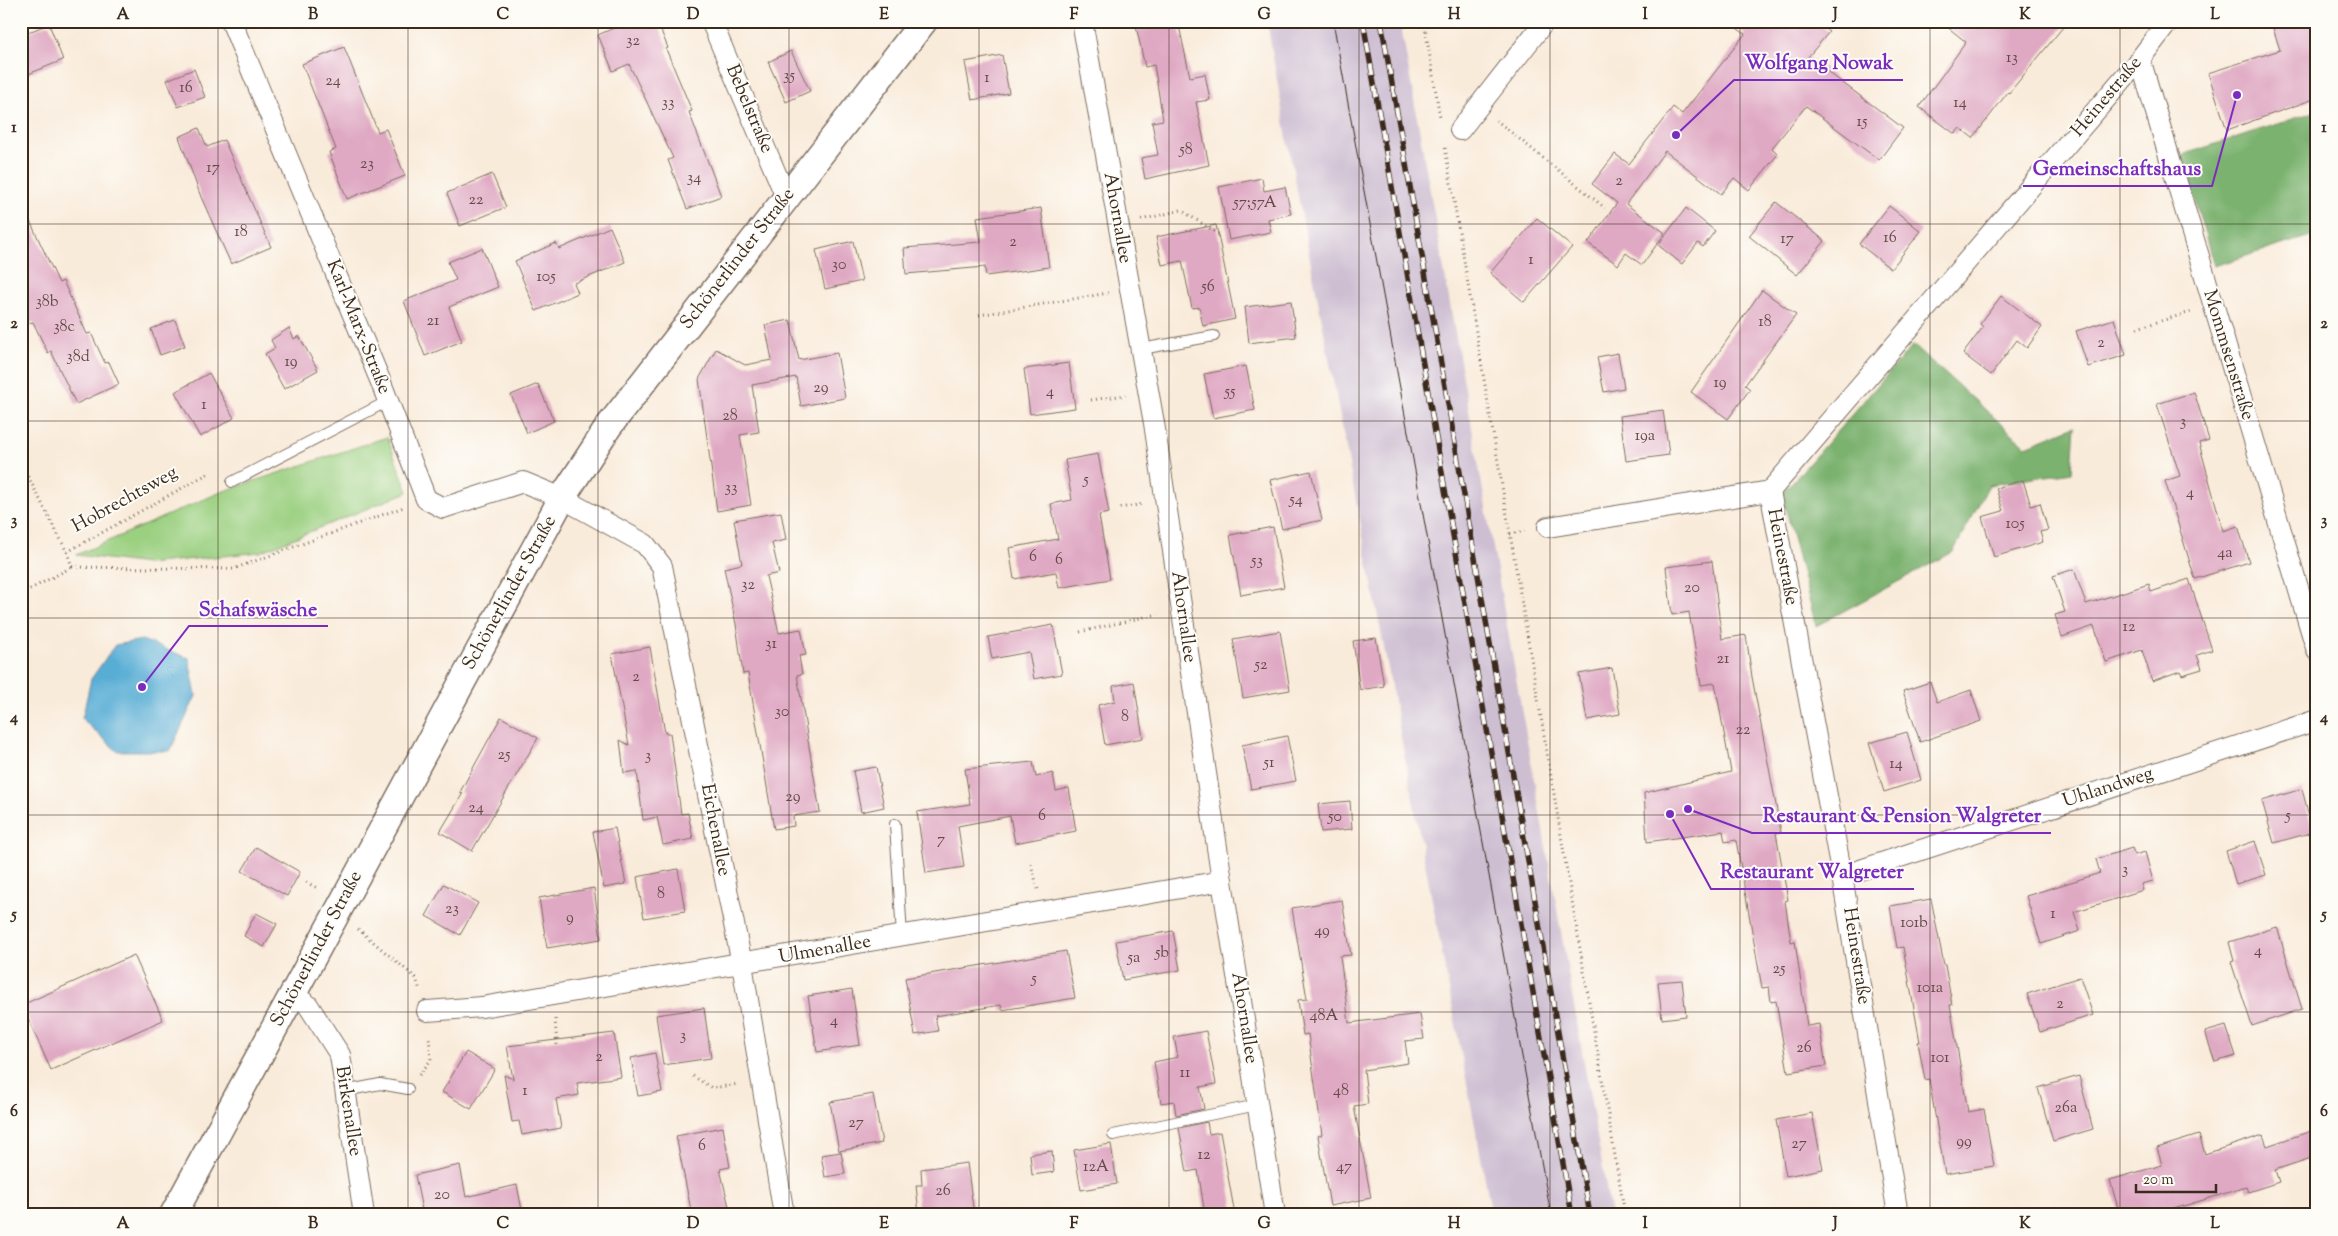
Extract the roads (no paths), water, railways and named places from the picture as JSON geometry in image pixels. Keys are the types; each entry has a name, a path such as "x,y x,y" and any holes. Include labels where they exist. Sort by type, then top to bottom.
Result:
{"street":[{"name":"Karl-Marx-Straße","path":"231,21 388,400 426,499 443,508 523,482 562,498"},
{"name":"Bebelstraße","path":"711,21 786,197"},
{"name":"Schönerlinder Straße","path":"173,1215 562,498 609,426 924,21"},
{"name":"Ahornallee","path":"1082,21 1149,392 1222,881 1275,1215"},
{"path":"1450,128 1478,105 1545,21"},
{"name":"Heinestraße","path":"1548,527 1770,491 2140,59 2169,21"},
{"name":"Mommsenstraße","path":"2140,59 2317,651"},
{"name":"Heinestraße","path":"1770,491 1842,876 1898,1215"},
{"name":"Eichenallee","path":"562,498 645,544 662,566 742,964 784,1215"},
{"name":"Uhlandweg","path":"1842,876 2317,720"},
{"name":"Ulmenallee","path":"428,1011 482,1007 1222,881"},
{"name":"Birkenallee","path":"293,994 308,1006 340,1055 364,1215"}],"lane":[{"path":"1141,349 1214,336"},
{"path":"232,482 388,400"},
{"path":"895,824 902,936"},
{"path":"345,1090 380,1084 408,1089"},
{"path":"1113,1136 1257,1105"}],"water":[{"path":"142,640 189,658 196,696 170,751 117,751 82,719 91,679 115,645"}],"tram line":[{"path":"1333,21 1551,1215"}],"railway":[{"path":"1363,21 1572,1215"},
{"path":"1381,21 1590,1215"}],"place":[{"name":"Gemeinschaftshaus","path":"2237,95"},
{"name":"Wolfgang Nowak","path":"1676,135"},
{"name":"Schafswäsche","path":"142,687"},
{"name":"Restaurant & Pension Walgreter","path":"1688,809"},
{"name":"Restaurant Walgreter","path":"1670,814"}]}
